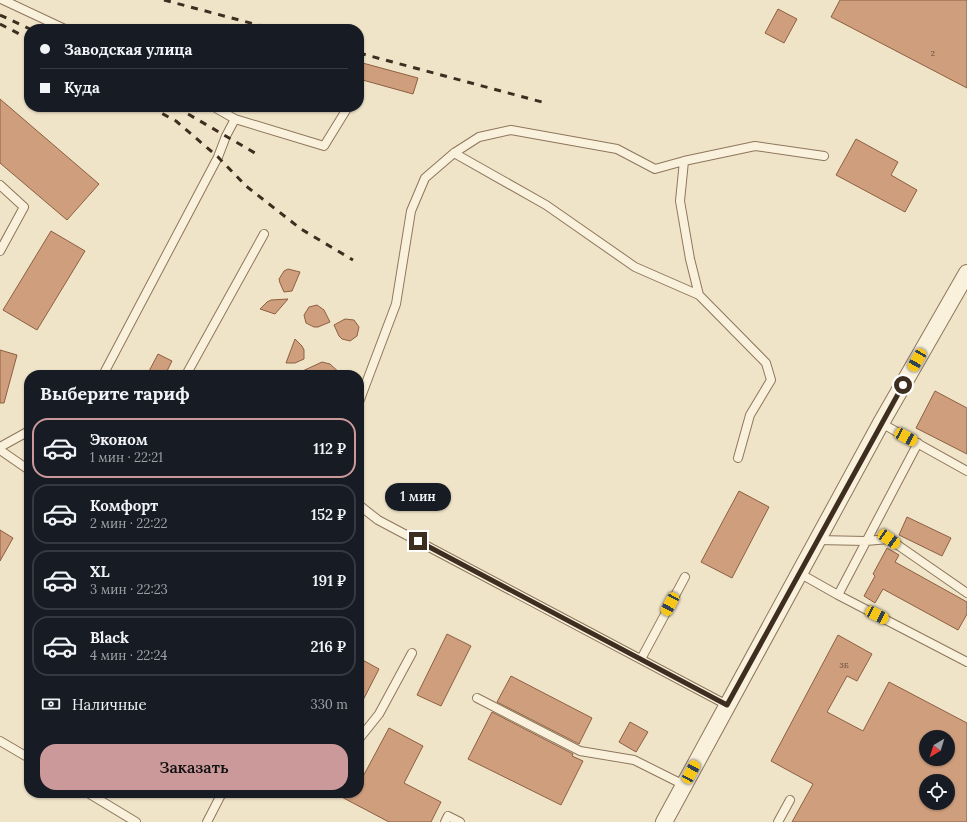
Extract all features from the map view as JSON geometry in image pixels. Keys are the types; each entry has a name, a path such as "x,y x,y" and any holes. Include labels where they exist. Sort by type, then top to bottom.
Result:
{"street":[{"path":"664,822 881,423 965,281"}],"lane":[{"path":"3,0 54,24"},
{"path":"223,112 235,119 324,146 345,112"},
{"path":"106,370 218,157 226,136 235,119"},
{"path":"364,389 396,304 411,211 425,178 454,153 479,137 510,130 617,149 655,170 684,161 755,146 824,156"},
{"path":"454,153 546,205 635,267 699,295 766,363 771,380 750,415 738,458"},
{"path":"684,161 680,201 690,259 699,295"},
{"path":"0,185 24,207 0,251"},
{"path":"189,370 264,234"},
{"path":"881,423 967,471"},
{"path":"24,434 0,449 24,466"},
{"path":"838,595 918,443"},
{"path":"364,509 378,520 727,705"},
{"path":"817,540 866,541 889,539 967,593"},
{"path":"799,573 967,662"},
{"path":"641,659 684,577"},
{"path":"364,733 379,714 412,653"},
{"path":"477,698 580,751 634,760 684,785"},
{"path":"0,741 24,755"},
{"path":"96,798 136,822"},
{"path":"207,822 219,798"},
{"path":"778,822 790,800"},
{"path":"445,822 448,816 460,822"}],"building":[{"path":"840,0 967,0 967,88 831,17"},
{"path":"778,9 797,19 784,43 765,33"},
{"path":"364,63 418,78 413,94 364,80"},
{"path":"0,99 99,184 67,220 0,163"},
{"path":"856,139 898,162 891,175 917,190 905,212 836,175"},
{"path":"51,231 85,251 37,330 3,310"},
{"path":"288,269 300,272 292,291 284,292 279,279 284,271"},
{"path":"288,299 275,314 260,309 271,300"},
{"path":"317,305 324,310 330,322 314,327 306,323 304,315 309,307"},
{"path":"345,319 354,320 359,327 357,336 350,341 342,339 339,336 334,325"},
{"path":"295,339 304,350 304,359 295,363 286,363"},
{"path":"0,350 17,355 4,403 0,403"},
{"path":"158,354 172,361 168,370 150,370"},
{"path":"322,362 330,364 337,370 305,370"},
{"path":"935,391 967,408 967,454 916,428"},
{"path":"739,491 769,507 732,578 701,562"},
{"path":"907,517 951,538 942,556 899,535"},
{"path":"0,530 13,538 0,561"},
{"path":"887,548 899,555 895,562 967,602 967,614 958,630 883,589 875,603 864,596 875,576 873,574"},
{"path":"447,634 471,646 441,706 417,695"},
{"path":"838,635 872,654 857,681 847,676 827,712 863,731 889,682 967,723 967,822 792,822 813,784 771,761"},
{"path":"364,661 379,669 364,698"},
{"path":"511,676 592,718 579,744 497,702"},
{"path":"492,712 573,754 572,756 583,761 561,805 468,759"},
{"path":"630,722 648,732 636,752 619,742"},
{"path":"389,728 423,746 404,783 441,802 431,822 389,822 343,798 364,798 364,775"}],"railway":[{"path":"164,0 254,24"},
{"path":"0,15 24,26"},
{"path":"0,24 24,36"},
{"path":"364,54 542,102"},
{"path":"159,112 176,121 218,157 246,186 301,229 353,260"},
{"path":"185,112 260,156"}],"route":[{"path":"418,541 564,617 727,705 903,385"}]}
